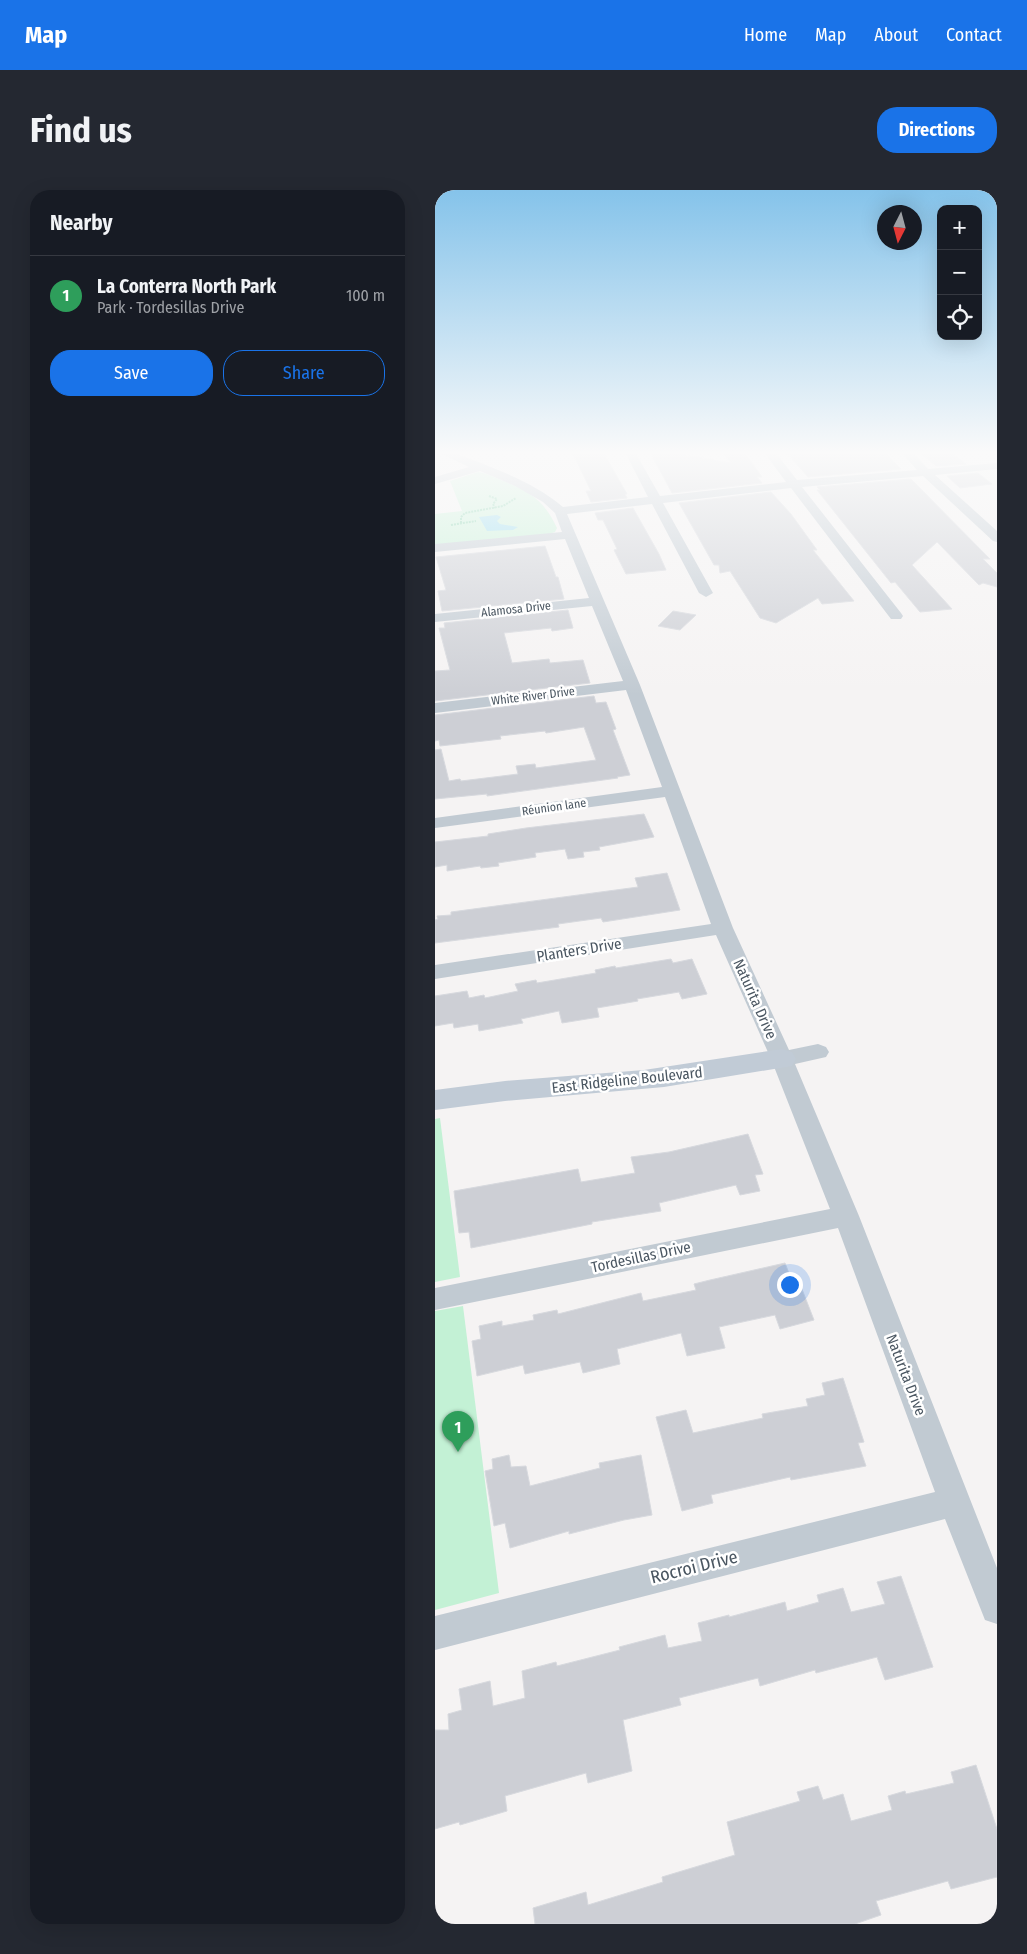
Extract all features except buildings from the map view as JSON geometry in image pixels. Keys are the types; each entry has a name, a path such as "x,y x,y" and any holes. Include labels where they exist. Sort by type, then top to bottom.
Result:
{"street":[{"path":"673,533 706,594"},
{"path":"832,533 896,616"},
{"path":"435,548 570,535"},
{"name":"Naturita Drive","path":"570,535 673,791 723,928 782,1059 846,1216 953,1502 997,1608"},
{"name":"Alamosa Drive","path":"435,618 598,601"},
{"name":"White River Drive","path":"435,708 631,684"},
{"name":"Réunion lane","path":"435,823 673,791"},
{"name":"Planters Drive","path":"435,972 723,928"},
{"name":"East Ridgeline Boulevard","path":"435,1100 471,1094 678,1076 818,1052"},
{"name":"Tordesillas Drive","path":"435,1299 846,1216"},
{"name":"Rocroi Drive","path":"435,1633 953,1502"}],"green space":[{"path":"435,533 552,533 549,534 435,545"},
{"path":"440,1118 460,1277 435,1282 435,1119"},
{"path":"463,1306 499,1593 435,1610 435,1311"}],"place":[{"name":"La Conterra North Park","path":"458,1452"}]}
